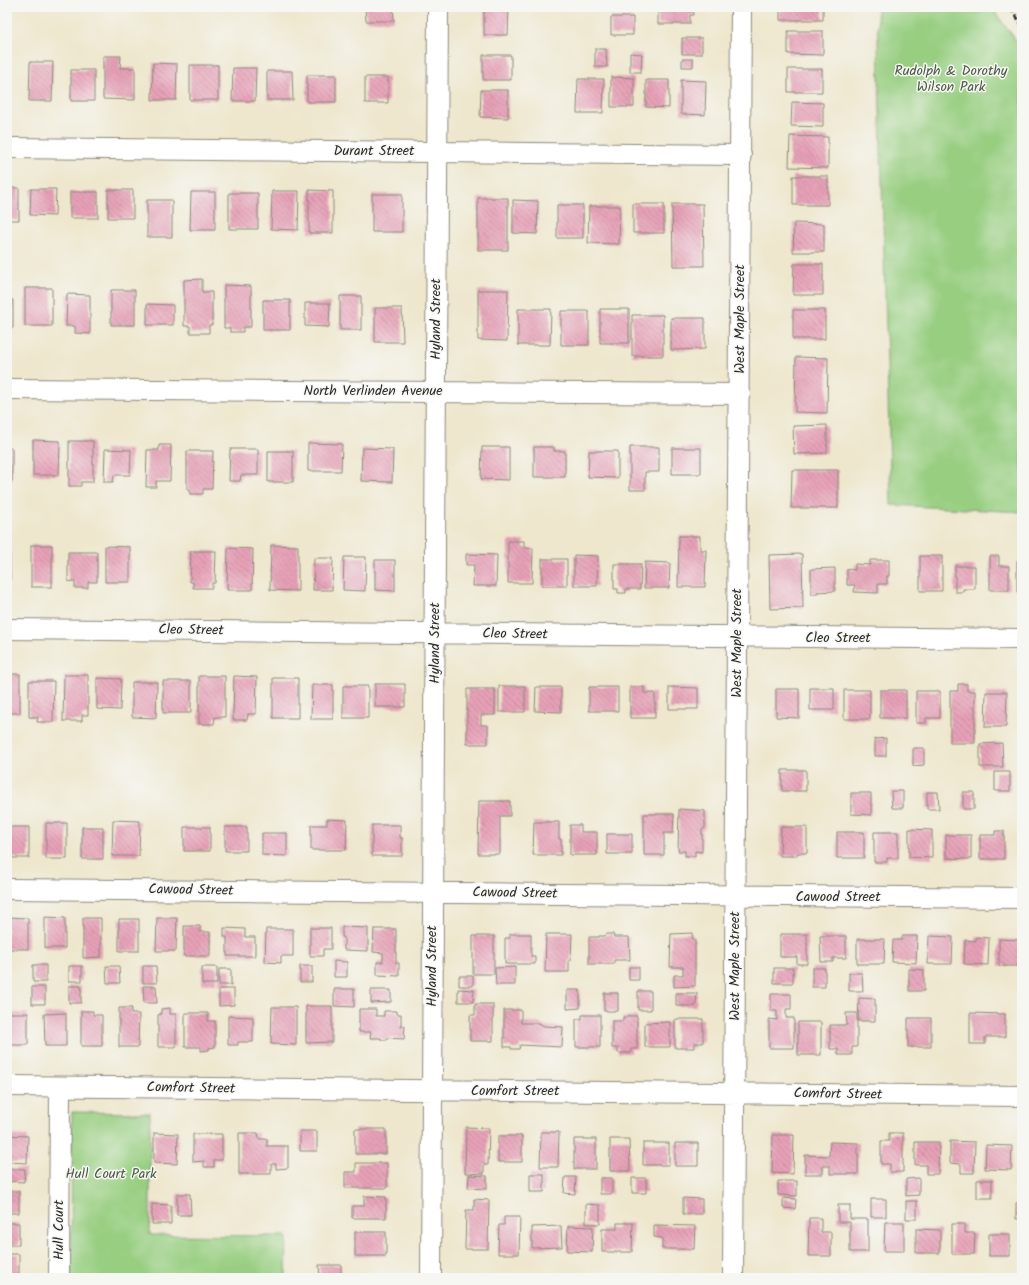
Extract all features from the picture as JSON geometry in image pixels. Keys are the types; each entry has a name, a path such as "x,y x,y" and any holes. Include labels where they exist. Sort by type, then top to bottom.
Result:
{"street":[{"name":"Hyland Street","path":"430,1278 438,7"},
{"name":"West Maple Street","path":"733,1278 740,394 741,7"},
{"name":"Durant Street","path":"7,148 740,155"},
{"name":"North Verlinden Avenue","path":"7,389 740,394"},
{"name":"Cleo Street","path":"7,629 1022,639"},
{"name":"Cawood Street","path":"7,889 1022,898"},
{"name":"Comfort Street","path":"7,1086 1022,1096"},
{"name":"Hull Court","path":"59,1278 60,1087"}],"green space":[{"name":"Rudolph & Dorothy Wilson Park","path":"877,7 991,7 1022,50 1022,512 891,505"},
{"name":"Hull Court Park","path":"72,1112 150,1113 150,1235 287,1236 286,1278 71,1278"}],"building":[{"path":"365,7 393,7 394,21 366,21"},
{"path":"484,7 509,7 508,35 484,35"},
{"path":"658,7 693,7 694,15 690,15 690,24 658,24"},
{"path":"780,7 823,7 823,20 780,20"},
{"path":"611,17 633,17 633,35 611,35"},
{"path":"788,31 823,31 823,55 788,54"},
{"path":"682,38 702,38 702,54 682,54"},
{"path":"595,49 606,49 607,67 595,67"},
{"path":"630,53 642,54 641,72 630,72"},
{"path":"8,54 8,101 7,101"},
{"path":"483,55 511,55 511,80 483,80"},
{"path":"103,56 121,56 120,68 135,68 135,100 103,99"},
{"path":"682,59 693,59 693,67 682,67"},
{"path":"30,62 53,62 52,101 29,101"},
{"path":"153,63 177,64 176,100 152,100"},
{"path":"190,65 218,65 218,100 190,100"},
{"path":"233,68 256,68 255,101 232,101"},
{"path":"788,69 822,69 822,92 788,92"},
{"path":"71,70 94,70 94,101 71,101"},
{"path":"267,71 292,71 293,100 267,100"},
{"path":"307,75 336,75 336,102 307,102"},
{"path":"365,77 388,77 388,103 365,103"},
{"path":"611,77 634,78 634,107 611,107"},
{"path":"578,79 604,79 603,113 577,113"},
{"path":"646,80 669,80 669,108 646,107"},
{"path":"681,80 706,81 705,115 681,114"},
{"path":"481,90 508,90 508,118 480,117"},
{"path":"792,102 823,103 823,127 791,126"},
{"path":"790,136 828,137 828,168 789,167"},
{"path":"793,176 828,176 828,205 793,205"},
{"path":"7,188 19,188 19,220 7,220"},
{"path":"31,189 56,189 55,216 30,215"},
{"path":"108,190 133,190 133,218 108,218"},
{"path":"309,190 333,191 333,233 309,233"},
{"path":"272,191 299,191 298,230 271,229"},
{"path":"70,192 98,192 98,218 70,218"},
{"path":"191,192 215,192 215,230 190,230"},
{"path":"229,193 258,193 258,229 229,229"},
{"path":"372,194 402,194 402,232 372,232"},
{"path":"478,198 508,198 508,250 478,250"},
{"path":"147,200 172,200 172,237 147,237"},
{"path":"513,200 538,201 537,234 513,233"},
{"path":"633,204 664,204 664,233 633,233"},
{"path":"672,204 703,204 704,266 673,266"},
{"path":"557,205 583,205 583,238 557,238"},
{"path":"589,206 620,206 619,244 588,243"},
{"path":"794,223 824,224 824,252 793,252"},
{"path":"794,264 823,264 823,295 793,295"},
{"path":"202,279 202,292 212,292 212,325 209,325 209,333 190,333 190,326 184,326 184,280"},
{"path":"224,285 251,286 251,327 243,327 243,332 230,332 230,328 224,328"},
{"path":"25,288 52,288 52,326 25,326"},
{"path":"111,290 135,290 135,325 111,325"},
{"path":"478,290 508,290 507,341 478,340"},
{"path":"67,294 90,295 90,334 75,333 75,326 66,326"},
{"path":"340,296 361,296 361,330 340,330"},
{"path":"7,300 13,300 13,328 7,328"},
{"path":"263,300 290,300 290,330 263,330"},
{"path":"305,303 330,303 329,327 305,326"},
{"path":"147,304 173,305 173,325 147,325"},
{"path":"375,308 402,308 403,342 375,342"},
{"path":"518,309 551,309 550,345 518,345"},
{"path":"600,309 629,309 629,343 600,343"},
{"path":"793,310 825,310 825,339 793,339"},
{"path":"561,311 589,311 589,345 561,345"},
{"path":"632,315 663,315 663,356 632,356"},
{"path":"671,318 705,318 705,349 671,350"},
{"path":"796,357 828,358 827,413 795,412"},
{"path":"827,425 827,453 794,454 793,426"},
{"path":"33,440 60,441 59,475 33,475"},
{"path":"69,441 93,441 93,482 81,482 81,486 69,486"},
{"path":"308,443 342,444 341,471 308,471"},
{"path":"159,445 171,445 170,481 156,481 156,487 146,487 147,450 159,450"},
{"path":"482,447 509,447 509,480 481,479"},
{"path":"534,447 554,447 554,451 565,451 565,477 534,477"},
{"path":"630,447 659,447 659,472 645,472 645,490 630,490"},
{"path":"7,448 12,448 12,481 7,481"},
{"path":"362,448 393,449 392,482 361,481"},
{"path":"672,448 701,448 701,474 672,474"},
{"path":"105,449 131,450 130,475 114,475 113,482 104,482"},
{"path":"230,449 258,449 258,475 241,475 240,481 229,481"},
{"path":"187,451 213,451 212,489 203,489 203,494 190,494 190,489 187,489"},
{"path":"268,451 293,451 293,482 268,482"},
{"path":"589,451 618,451 618,478 588,477"},
{"path":"792,470 838,470 838,508 791,508"},
{"path":"679,536 700,536 700,550 706,550 705,587 678,587"},
{"path":"508,541 524,541 524,548 533,548 532,583 508,583"},
{"path":"31,545 52,545 52,587 31,587"},
{"path":"271,545 298,546 298,591 270,590"},
{"path":"105,546 130,547 130,582 105,582"},
{"path":"228,548 253,549 252,590 227,590"},
{"path":"191,551 216,551 215,583 212,583 212,588 193,588 193,582 190,582"},
{"path":"68,552 97,552 97,582 88,582 88,588 75,588 75,582 68,581"},
{"path":"466,554 497,555 496,586 473,586 474,565 466,565"},
{"path":"802,554 803,608 770,609 769,555"},
{"path":"7,555 10,555 10,581 7,581"},
{"path":"574,555 598,556 597,586 574,586"},
{"path":"920,556 942,556 942,591 920,591"},
{"path":"990,556 999,556 999,566 1009,566 1009,590 990,590"},
{"path":"344,557 366,557 365,591 343,590"},
{"path":"314,558 333,558 332,590 313,590"},
{"path":"542,559 567,559 567,586 542,586"},
{"path":"375,560 395,560 395,591 375,590"},
{"path":"870,560 889,560 889,576 887,576 887,584 878,584 878,593 854,592 855,585 847,585 847,569 855,570 855,564 870,565"},
{"path":"1017,561 1022,561 1022,592 1017,592"},
{"path":"645,562 670,563 669,588 644,588"},
{"path":"614,564 641,564 640,589 626,589 626,593 618,593 618,589 614,589"},
{"path":"955,566 975,566 975,589 963,589 963,592 955,592"},
{"path":"835,568 835,591 817,592 817,594 811,594 811,569"},
{"path":"7,674 20,674 20,713 7,713"},
{"path":"64,675 88,675 88,715 82,715 82,721 63,721"},
{"path":"199,676 225,676 225,717 215,717 214,724 199,724"},
{"path":"234,676 257,677 256,714 248,714 247,720 233,720"},
{"path":"97,678 121,679 120,710 97,709"},
{"path":"273,678 298,678 298,718 273,718"},
{"path":"29,681 54,681 53,722 37,722 38,717 29,717"},
{"path":"163,681 191,681 191,713 163,713"},
{"path":"132,682 157,682 156,718 132,717"},
{"path":"375,684 405,684 405,707 375,707"},
{"path":"958,684 967,684 967,691 975,691 975,743 950,743 950,691 958,691"},
{"path":"312,685 333,685 333,719 311,719"},
{"path":"343,686 368,686 368,718 343,718"},
{"path":"499,686 525,686 525,712 499,712"},
{"path":"536,687 561,687 561,712 535,711"},
{"path":"589,687 618,687 618,711 589,711"},
{"path":"630,687 644,687 644,693 655,693 655,718 630,718"},
{"path":"669,687 698,688 698,709 669,709"},
{"path":"810,688 834,688 834,710 810,710"},
{"path":"467,689 495,689 495,715 481,715 481,725 488,725 488,744 467,744"},
{"path":"776,689 799,689 799,718 776,717"},
{"path":"844,690 870,690 870,719 844,719"},
{"path":"880,690 906,690 906,718 880,718"},
{"path":"916,691 940,691 940,718 926,718 926,723 916,723"},
{"path":"986,692 1007,692 1006,727 985,727"},
{"path":"886,738 886,756 875,756 875,739"},
{"path":"1002,743 1003,767 980,767 980,744"},
{"path":"913,748 924,748 924,765 913,766"},
{"path":"782,770 806,770 806,791 782,791"},
{"path":"995,772 1010,772 1010,791 995,791"},
{"path":"891,791 903,791 903,808 892,808"},
{"path":"927,792 938,792 939,809 927,809"},
{"path":"963,792 974,792 974,809 963,809"},
{"path":"851,793 871,793 871,815 851,814"},
{"path":"479,801 510,801 510,816 500,816 500,854 478,854"},
{"path":"679,809 705,811 705,828 702,830 702,852 695,851 695,856 685,856 685,851 678,851"},
{"path":"644,814 674,814 673,833 664,833 664,855 644,855"},
{"path":"327,819 347,820 346,850 311,850 311,825 327,825"},
{"path":"113,820 140,821 139,856 112,856"},
{"path":"534,822 559,822 561,855 533,855"},
{"path":"46,823 67,823 67,859 46,859"},
{"path":"372,825 400,825 402,856 372,856"},
{"path":"570,825 581,825 581,832 597,832 597,855 570,855"},
{"path":"8,827 29,827 29,858 8,858"},
{"path":"82,827 103,827 103,859 82,859"},
{"path":"184,827 210,827 210,851 184,851"},
{"path":"225,827 247,827 247,851 225,851"},
{"path":"781,827 807,827 807,853 797,853 797,856 780,856"},
{"path":"909,829 932,830 932,858 909,857"},
{"path":"995,831 1004,831 1004,859 980,859 980,835 995,835"},
{"path":"837,832 864,832 864,858 837,858"},
{"path":"874,832 898,832 898,858 887,858 887,862 874,862"},
{"path":"262,833 287,833 287,856 262,855"},
{"path":"607,834 632,834 632,854 607,854"},
{"path":"946,835 971,835 971,859 946,858"},
{"path":"7,917 28,918 28,949 7,949"},
{"path":"45,917 65,918 65,948 45,948"},
{"path":"83,918 101,918 101,957 83,958"},
{"path":"157,918 177,918 176,951 156,951"},
{"path":"119,919 139,919 139,951 119,951"},
{"path":"184,926 200,926 200,932 210,932 210,956 184,956"},
{"path":"342,927 368,928 368,951 344,950"},
{"path":"224,928 245,929 245,937 255,937 255,956 227,956 227,937 224,937"},
{"path":"310,928 331,928 331,949 323,949 323,956 310,956"},
{"path":"266,929 293,929 293,956 281,956 281,963 265,962"},
{"path":"374,929 396,929 396,963 399,963 399,976 377,975 377,962 383,962 383,953 373,952"},
{"path":"692,933 693,939 695,939 695,986 674,987 674,975 683,975 683,967 670,967 671,934"},
{"path":"510,934 531,934 531,956 535,956 535,964 505,964 505,938 510,938"},
{"path":"546,934 572,934 569,972 545,972"},
{"path":"607,934 613,934 614,937 629,937 630,960 614,960 614,964 589,964 589,937 605,936"},
{"path":"780,934 807,934 807,964 797,964 797,957 780,957"},
{"path":"473,936 494,936 494,974 473,974"},
{"path":"820,936 846,936 846,958 833,958 833,962 821,962"},
{"path":"902,936 917,936 916,963 892,962 893,940 902,940"},
{"path":"929,936 953,937 952,964 928,964"},
{"path":"976,937 989,938 988,965 964,964 965,940 976,941"},
{"path":"857,939 885,939 884,964 857,964"},
{"path":"999,939 1022,940 1022,966 999,966"},
{"path":"334,961 347,962 347,977 334,977"},
{"path":"33,965 46,965 46,982 33,982"},
{"path":"69,966 82,966 82,981 69,981"},
{"path":"106,966 119,966 120,983 107,983"},
{"path":"143,966 156,966 157,983 143,983"},
{"path":"300,966 312,966 312,982 300,982"},
{"path":"202,967 217,967 217,984 202,984"},
{"path":"515,967 515,985 496,985 495,968"},
{"path":"629,967 639,967 639,980 629,980"},
{"path":"774,968 793,968 793,983 774,983"},
{"path":"812,968 825,968 825,987 812,987"},
{"path":"219,969 231,969 231,985 219,985"},
{"path":"909,969 924,970 924,991 909,991"},
{"path":"849,973 862,973 863,991 849,991"},
{"path":"459,976 473,976 473,986 459,986"},
{"path":"69,986 81,986 81,1003 69,1003"},
{"path":"143,986 156,986 157,1003 144,1003"},
{"path":"32,987 45,987 45,1004 32,1004"},
{"path":"219,989 234,989 234,1005 219,1006"},
{"path":"334,989 354,989 354,1007 334,1006"},
{"path":"458,989 474,990 473,1002 458,1002"},
{"path":"371,990 391,990 391,1002 371,1003"},
{"path":"567,990 580,990 580,1008 567,1009"},
{"path":"638,991 651,991 651,1010 638,1010"},
{"path":"604,993 618,993 618,1011 604,1011"},
{"path":"676,993 697,993 696,1006 676,1006"},
{"path":"771,994 791,994 791,1009 786,1009 786,1018 794,1018 794,1048 769,1048 769,1019 777,1020 777,1011 771,1011"},
{"path":"859,998 875,999 875,1021 858,1021"},
{"path":"475,1004 493,1004 493,1041 470,1041 470,1015 475,1015"},
{"path":"306,1006 332,1006 332,1042 306,1043"},
{"path":"272,1007 296,1007 296,1045 271,1044"},
{"path":"119,1008 132,1008 131,1014 139,1014 138,1047 119,1047"},
{"path":"170,1008 170,1014 176,1014 176,1047 158,1047 158,1015 161,1014 161,1009"},
{"path":"359,1009 376,1009 376,1016 384,1016 384,1011 397,1011 397,1014 401,1014 401,1026 405,1026 404,1039 387,1038 387,1040 381,1040 381,1038 370,1038 371,1032 359,1032"},
{"path":"504,1010 521,1010 521,1023 539,1023 544,1026 563,1027 562,1047 520,1045 519,1049 511,1049 511,1047 504,1047"},
{"path":"81,1011 93,1011 93,1015 102,1015 102,1046 81,1046"},
{"path":"8,1013 28,1013 28,1045 8,1045"},
{"path":"66,1013 66,1046 45,1046 44,1014"},
{"path":"185,1013 208,1013 208,1021 215,1021 215,1047 209,1048 209,1050 201,1051 201,1047 185,1047"},
{"path":"846,1013 857,1013 857,1047 852,1047 852,1055 838,1055 838,1049 830,1049 830,1025 847,1025"},
{"path":"970,1013 1005,1014 1005,1037 985,1037 985,1044 970,1044"},
{"path":"582,1015 600,1015 600,1047 576,1047 576,1019 582,1019"},
{"path":"228,1016 253,1017 253,1042 238,1042 238,1045 228,1045"},
{"path":"637,1016 637,1049 631,1049 631,1053 618,1053 618,1048 612,1048 612,1021 623,1021 623,1017"},
{"path":"908,1018 931,1018 931,1047 908,1047"},
{"path":"675,1019 703,1019 703,1043 694,1043 694,1048 675,1048"},
{"path":"670,1022 670,1047 645,1047 645,1023"},
{"path":"798,1022 821,1022 821,1055 798,1055"},
{"path":"466,1127 489,1128 488,1165 484,1165 484,1174 465,1173"},
{"path":"355,1129 386,1129 386,1154 355,1154"},
{"path":"300,1131 317,1131 317,1151 300,1151"},
{"path":"541,1132 559,1132 558,1167 540,1167"},
{"path":"154,1133 178,1134 177,1164 154,1163"},
{"path":"239,1133 258,1133 259,1139 267,1139 267,1146 288,1146 288,1168 276,1169 276,1164 271,1164 271,1174 239,1174"},
{"path":"889,1133 903,1133 903,1172 890,1172 890,1164 881,1164 881,1141 889,1141"},
{"path":"193,1134 222,1134 222,1160 214,1160 214,1167 204,1167 204,1161 193,1162"},
{"path":"7,1135 28,1136 27,1163 7,1162"},
{"path":"773,1135 794,1135 793,1174 772,1173"},
{"path":"498,1136 522,1136 522,1162 498,1162"},
{"path":"574,1139 596,1139 596,1169 574,1169"},
{"path":"610,1139 629,1139 630,1171 610,1171"},
{"path":"950,1141 975,1142 974,1173 961,1173 961,1164 950,1163"},
{"path":"830,1142 858,1143 858,1174 830,1174 830,1166 823,1166 823,1174 805,1174 805,1155 829,1156"},
{"path":"915,1142 939,1142 938,1174 926,1174 926,1165 915,1165"},
{"path":"643,1143 669,1143 669,1165 643,1165"},
{"path":"675,1143 698,1143 698,1166 675,1166"},
{"path":"986,1145 1012,1146 1011,1170 985,1169"},
{"path":"356,1163 387,1163 387,1188 345,1188 345,1172 356,1172"},
{"path":"7,1169 25,1169 24,1182 7,1181"},
{"path":"530,1174 544,1174 544,1192 530,1192"},
{"path":"469,1175 487,1176 487,1189 468,1188"},
{"path":"565,1177 576,1177 575,1194 564,1193"},
{"path":"600,1178 612,1178 612,1194 600,1194"},
{"path":"632,1178 646,1178 646,1193 632,1193"},
{"path":"919,1178 919,1195 906,1196 906,1179"},
{"path":"977,1180 992,1180 992,1198 977,1198"},
{"path":"778,1181 797,1181 797,1196 778,1195"},
{"path":"7,1191 19,1191 19,1213 7,1213"},
{"path":"177,1194 190,1194 191,1215 177,1215"},
{"path":"364,1196 386,1197 386,1218 352,1218 352,1206 364,1206"},
{"path":"683,1198 702,1199 702,1214 683,1214"},
{"path":"783,1198 796,1199 795,1209 783,1208"},
{"path":"474,1199 489,1200 488,1249 465,1249 466,1210 474,1210"},
{"path":"871,1199 886,1199 886,1217 871,1217"},
{"path":"906,1201 917,1201 917,1219 906,1219"},
{"path":"1016,1203 1022,1203 1022,1219 1016,1219"},
{"path":"152,1204 171,1205 171,1224 152,1224"},
{"path":"586,1204 600,1205 600,1224 586,1224"},
{"path":"838,1205 850,1205 850,1219 868,1219 868,1252 850,1252 850,1222 838,1222"},
{"path":"504,1217 520,1217 519,1254 498,1254 499,1225 504,1225"},
{"path":"809,1218 821,1218 821,1232 831,1232 831,1256 808,1256"},
{"path":"885,1222 904,1222 904,1251 884,1251"},
{"path":"7,1223 19,1223 19,1245 7,1245"},
{"path":"617,1223 633,1223 632,1252 602,1252 602,1229 617,1229"},
{"path":"952,1224 965,1224 965,1233 975,1233 974,1254 952,1254"},
{"path":"654,1225 695,1226 694,1249 662,1249 662,1238 654,1237"},
{"path":"561,1226 562,1247 532,1248 532,1227"},
{"path":"568,1226 593,1227 592,1252 567,1251"},
{"path":"916,1229 940,1230 940,1253 916,1253"},
{"path":"355,1232 386,1232 386,1256 355,1256"},
{"path":"989,1234 1010,1234 1010,1256 989,1256"},
{"path":"7,1254 19,1254 19,1275 7,1275"},
{"path":"319,1265 341,1265 341,1278 320,1278"}],"railway":[{"path":"1010,7 1022,25"}]}
